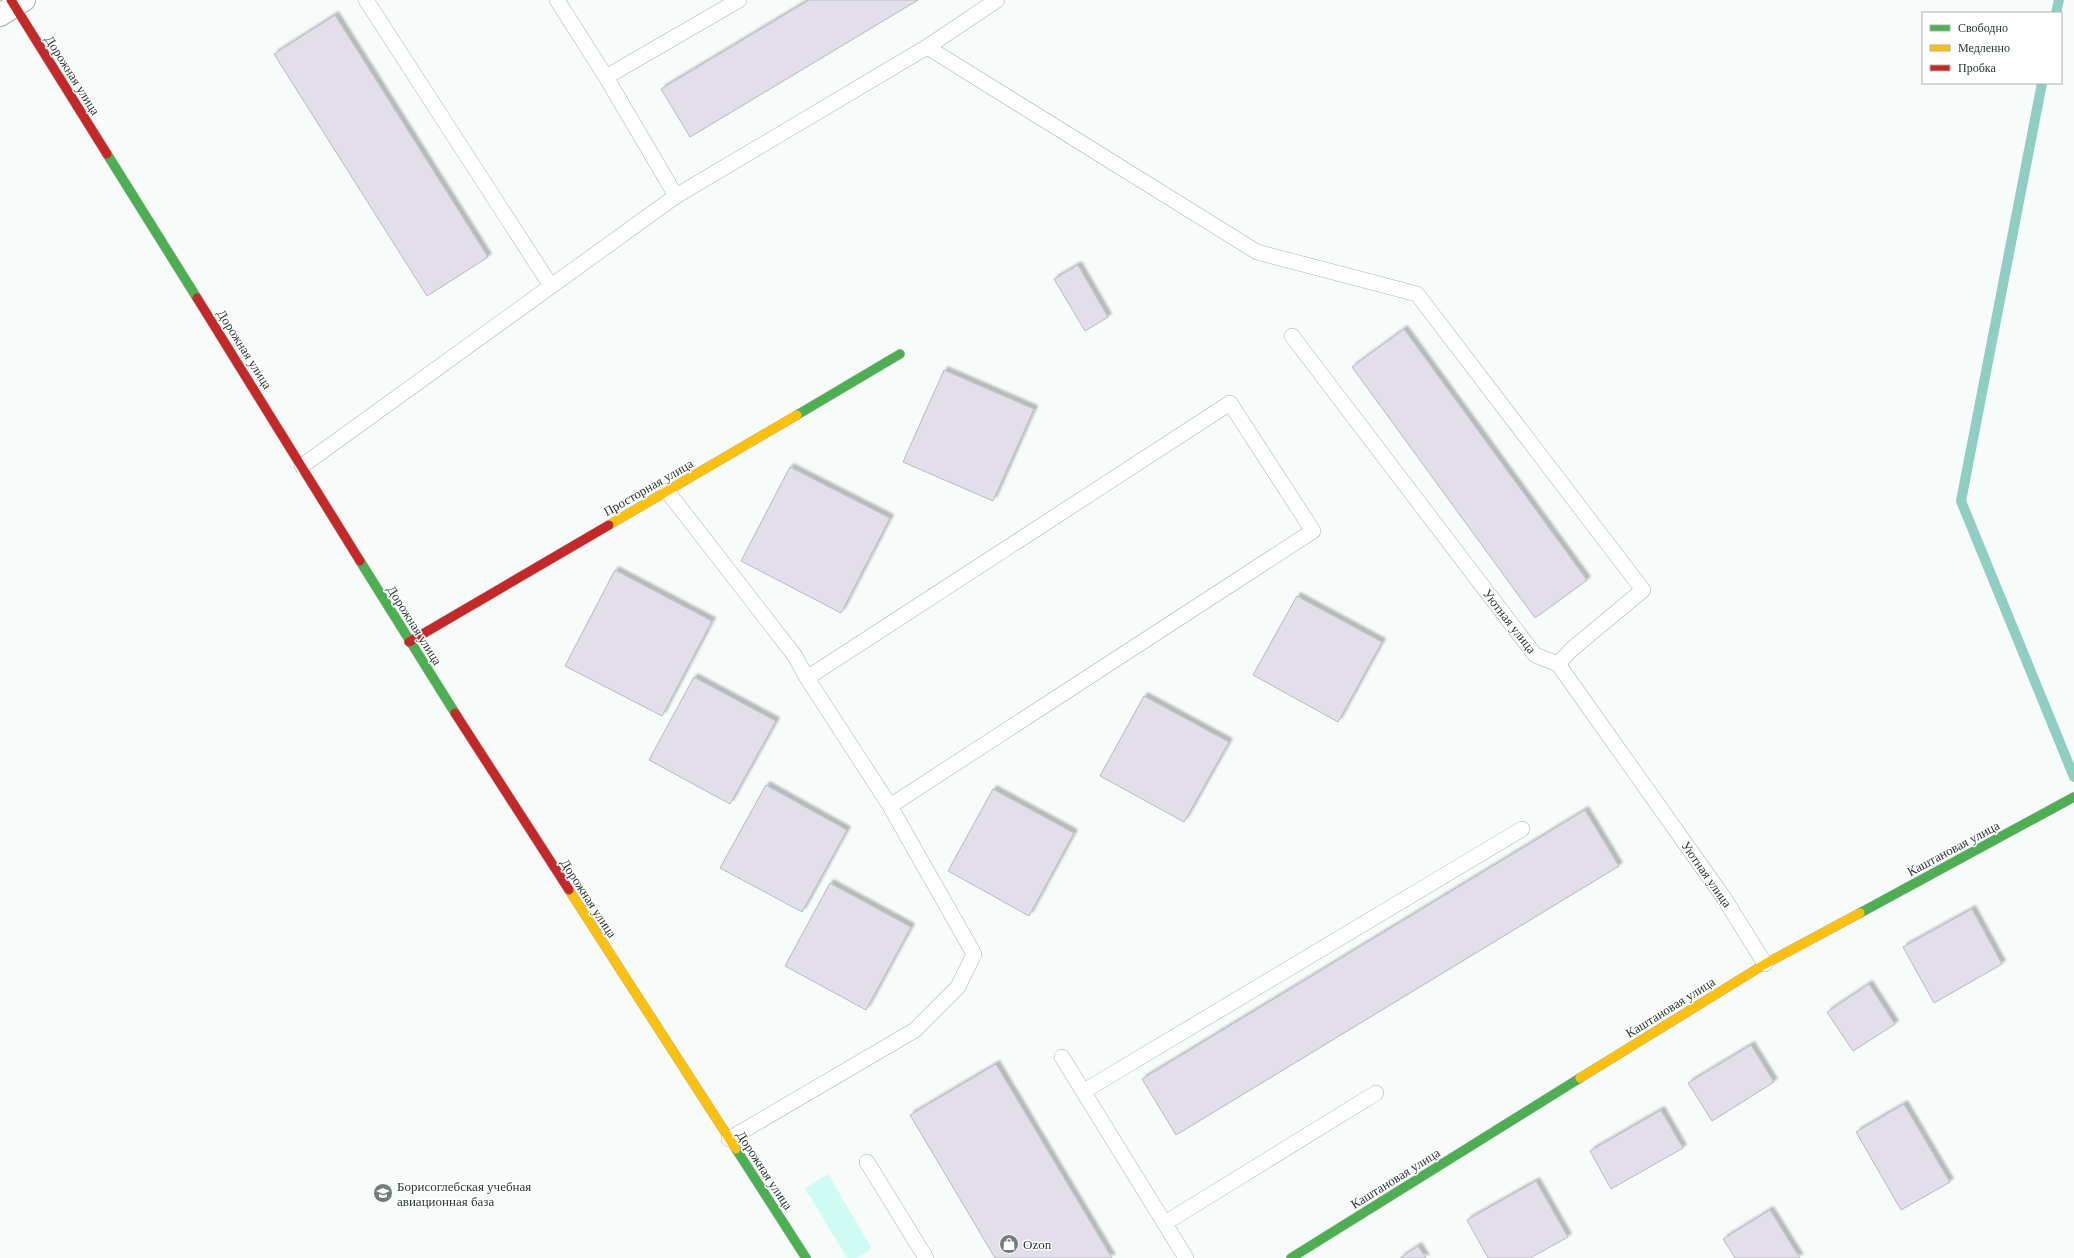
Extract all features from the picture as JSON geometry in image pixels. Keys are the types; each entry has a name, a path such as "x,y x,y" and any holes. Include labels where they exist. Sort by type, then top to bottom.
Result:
{"street":[{"name":"Дорожная улица","path":"13,5 302,466 409,642 806,1258"},
{"name":"Просторная улица","path":"409,642 900,354"},
{"name":"Каштановая улица","path":"1291,1258 1766,964 2074,797"}],"lane":[{"path":"366,0 552,286"},
{"path":"557,0 606,76 676,196"},
{"path":"606,76 740,0"},
{"path":"302,466 676,196 928,46 997,0"},
{"path":"928,46 1257,252 1417,294 1644,590 1572,649 1558,664"},
{"name":"Уютная улица","path":"1292,336 1535,655 1558,664 1724,898 1766,964"},
{"path":"807,678 1230,403 1313,531 890,806"},
{"path":"667,491 796,656 807,678 890,806 974,954 958,987 914,1030 729,1139"},
{"path":"1084,1091 1522,829"},
{"path":"1062,1057 1186,1258"},
{"path":"1165,1223 1376,1093"},
{"path":"867,1162 926,1258"}],"green space":[{"path":"828,1174 872,1249 857,1258 847,1258 805,1188"}],"building":[{"path":"809,0 918,0 690,137 661,89"},
{"path":"335,15 488,257 427,296 274,54"},
{"path":"1078,265 1108,317 1085,331 1054,279"},
{"path":"1404,329 1587,580 1535,618 1352,367"},
{"path":"944,370 1034,409 993,501 903,462"},
{"path":"790,467 890,518 841,613 741,561"},
{"path":"615,570 712,621 662,716 565,666"},
{"path":"1297,596 1382,642 1338,722 1253,675"},
{"path":"694,677 776,721 730,804 649,760"},
{"path":"1144,696 1229,742 1184,822 1100,776"},
{"path":"766,785 847,830 802,912 720,868"},
{"path":"993,789 1074,833 1029,916 948,871"},
{"path":"1585,810 1619,866 1176,1135 1142,1079"},
{"path":"830,883 911,927 866,1010 785,966"},
{"path":"1972,909 2002,964 1934,1003 1903,947"},
{"path":"1869,984 1895,1024 1853,1051 1827,1012"},
{"path":"1751,1045 1774,1082 1712,1121 1688,1083"},
{"path":"996,1064 1112,1258 995,1258 910,1115"},
{"path":"1904,1104 1950,1182 1901,1210 1856,1132"},
{"path":"1661,1110 1683,1148 1611,1189 1590,1151"},
{"path":"1536,1181 1568,1237 1530,1258 1488,1258 1467,1220"},
{"path":"1770,1210 1800,1258 1735,1258 1723,1239"},
{"path":"1418,1246 1426,1258 1400,1258"}],"waterway":[{"path":"2056,12 2059,0"},
{"path":"2042,84 1961,501 2074,777"}],"traffic: fast":[{"path":"107,154 197,298"},
{"path":"797,415 900,354"},
{"path":"360,561 455,713"},
{"path":"1860,913 2074,797"},
{"path":"1291,1258 1580,1078"},
{"path":"736,1149 806,1258"}],"traffic: slow":[{"path":"609,525 797,415"},
{"path":"569,890 736,1149"},
{"path":"1580,1078 1765,964 1860,913"}],"traffic: jam":[{"path":"11,0 107,154"},
{"path":"197,298 360,561"},
{"path":"409,642 609,525"},
{"path":"455,713 569,890"}],"place":[{"name":"Борисоглебская учебная авиационная база","path":"383,1193"},
{"name":"Ozon","path":"1009,1244"}]}
